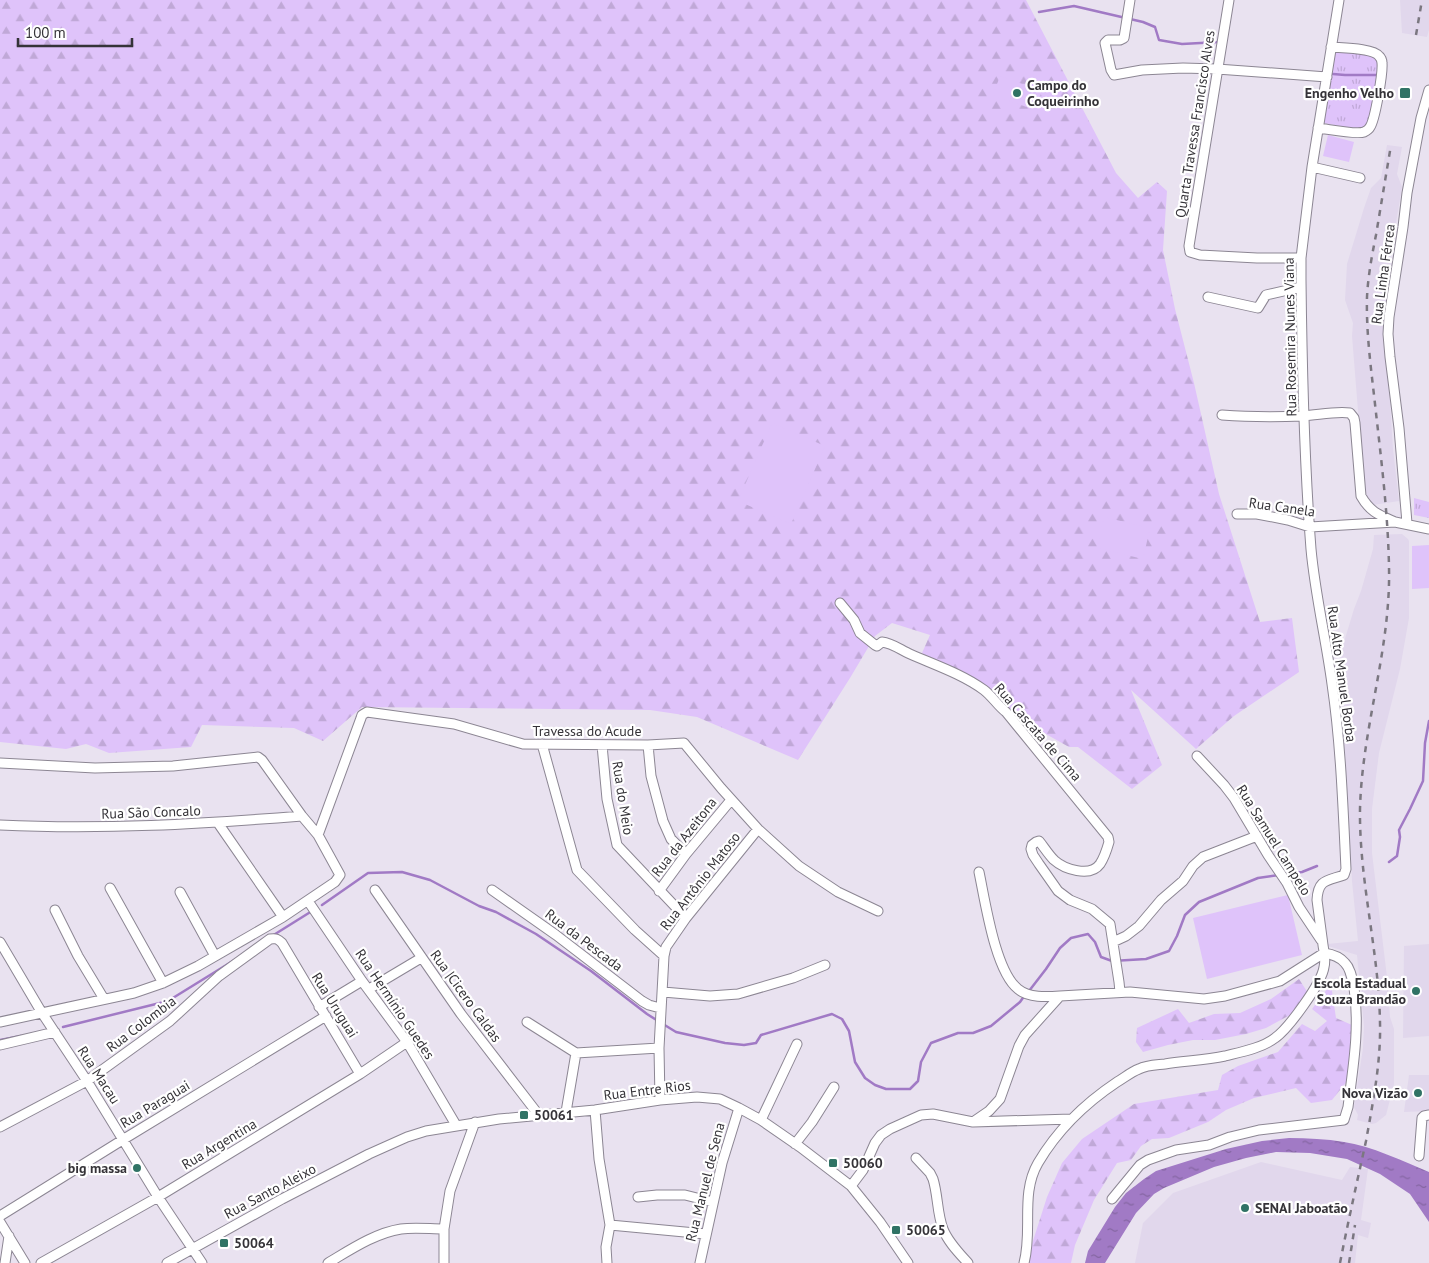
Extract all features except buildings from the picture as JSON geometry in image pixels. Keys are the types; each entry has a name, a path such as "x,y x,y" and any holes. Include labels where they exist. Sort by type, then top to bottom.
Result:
{"street":[{"path":"1130,0 1124,38 1108,40 1105,43 1112,74 1162,69 1217,69 1327,77"},
{"name":"Quarta Travessa Francisco Alves","path":"1229,0 1194,212 1189,246 1190,252 1200,255 1301,258"},
{"name":"Rua Rosemira Nunes Viana","path":"1308,507 1301,258 1312,167 1339,0"},
{"path":"1318,128 1359,133 1366,131 1373,119 1380,84 1382,62 1377,54 1370,51 1331,47"},
{"name":"Rua Linha Férrea","path":"1407,523 1399,428 1388,334 1407,193 1425,119 1429,90"},
{"path":"1312,167 1360,178"},
{"path":"1208,297 1258,308 1266,295 1301,287"},
{"path":"1222,415 1304,416 1342,412 1350,413 1355,423 1361,496 1367,506 1376,514 1395,522"},
{"name":"Rua Alto Manuel Borba","path":"1308,507 1317,593 1336,710 1346,866 1344,875 1322,883 1317,891 1322,942"},
{"name":"Rua Canela","path":"1238,514 1257,514 1288,520 1310,527 1395,522 1429,529"},
{"name":"Rua Cascata de Cima","path":"840,603 854,620 860,633 875,645 877,646 882,642 892,645 946,669 986,691 998,706 1006,712 1108,837 1109,842 1099,864 1094,869 1088,871 1070,869 1053,859 1039,841 1032,845 1032,849 1038,864 1058,891 1070,900 1092,910 1110,924 1113,942"},
{"name":"Travessa do Acude","path":"318,835 364,713 370,712 454,724 532,745 648,745 684,743 731,800 758,829 799,866 838,892 878,911"},
{"path":"542,744 577,870 635,930 664,956"},
{"name":"Rua do Meio","path":"602,745 607,799 618,846 686,918"},
{"path":"648,745 652,782 663,821 671,839 686,854"},
{"name":"Rua Samuel Campelo","path":"1197,756 1234,798 1322,942"},
{"path":"0,763 95,768 163,766 256,757 262,760 318,835 340,875 335,882 283,917 198,966 163,983 134,993 0,1022"},
{"name":"Rua da Azeitona","path":"659,891 686,854 731,800"},
{"name":"Rua São Concalo","path":"0,825 141,827 302,816"},
{"path":"218,823 283,917"},
{"name":"Rua Antônio Matoso","path":"660,1100 660,1012 666,947 686,918 758,829"},
{"path":"1120,992 1113,942 1126,936 1139,926 1161,900 1180,884 1193,866 1203,857 1256,836"},
{"path":"979,872 994,940 1003,968 1016,988 1027,993 1045,997 1120,992 1204,999 1225,996 1280,981 1324,953"},
{"path":"110,888 163,983"},
{"name":"Rua |Cicero Caldas","path":"375,890 421,958 538,1114"},
{"name":"Rua da Pescada","path":"492,890 556,935 642,1001 660,1012"},
{"path":"180,892 215,956"},
{"name":"Rua Hermínio Guedes","path":"308,901 362,981 407,1042 456,1125"},
{"path":"55,910 78,956 104,999"},
{"name":"Rua Colombia","path":"0,1127 87,1081 170,1021 219,976 270,939 277,939 286,950"},
{"name":"Rua Macau","path":"0,942 42,1013 202,1263"},
{"path":"1024,1263 1030,1182 1038,1164 1071,1119 1092,1100 1141,1068 1225,1056 1260,1046 1276,1038 1289,1025 1318,982 1324,968 1322,942"},
{"name":"Rua Uruguai","path":"286,950 360,1074"},
{"path":"1112,1199 1140,1165 1148,1160 1176,1150 1209,1145 1230,1137 1259,1130 1345,1119 1357,1028 1356,1000 1349,968 1340,959 1324,953"},
{"path":"369,989 421,958"},
{"path":"662,992 710,996 738,994 793,978 825,965"},
{"path":"320,1007 362,981"},
{"path":"972,1122 990,1111 1000,1099 1025,1035 1060,996"},
{"name":"Rua Paraguai","path":"0,1216 326,1016"},
{"path":"527,1022 576,1053 659,1048"},
{"path":"0,1045 55,1032"},
{"name":"Rua Argentina","path":"41,1263 158,1197 360,1074 407,1042"},
{"path":"761,1120 797,1044"},
{"path":"566,1112 576,1053"},
{"path":"795,1144 812,1122 834,1087"},
{"name":"Rua Entre Rios","path":"387,1145 426,1131 476,1122 538,1114 595,1110 660,1100 697,1097 720,1099 761,1120 851,1186 880,1222 908,1263"},
{"name":"Rua Manuel de Sena","path":"700,1263 722,1163 739,1108"},
{"path":"595,1110 599,1158 610,1225 606,1247 607,1263"},
{"path":"851,1186 862,1170 877,1140 890,1129 926,1113 972,1122 1071,1119"},
{"path":"1419,1156 1422,1118 1429,1115"},
{"path":"444,1263 444,1229 450,1191 476,1122"},
{"name":"Rua Santo Aleixo","path":"167,1263 282,1199 387,1145"},
{"path":"916,1158 930,1172 933,1179 942,1227 953,1246 968,1263"},
{"path":"638,1197 685,1195 714,1202"},
{"path":"0,1222 25,1263"},
{"path":"610,1225 706,1234"},
{"path":"328,1263 363,1243 390,1232 402,1229 444,1229"},
{"path":"5,1263 3,1252 9,1236"}],"shaded area":[{"path":"1400,0 1429,0 1429,30 1427,37 1402,33"},
{"path":"1387,145 1402,147 1397,174 1402,187 1391,253 1385,322 1393,449 1399,501 1373,505 1367,496 1364,485 1352,336 1353,323 1345,300 1347,264 1371,188 1381,178"},
{"path":"1402,534 1409,541 1409,618 1400,669 1379,753 1372,809 1372,853 1390,1017 1394,1029 1394,1084 1386,1115 1372,1124 1357,1120 1358,1115 1354,1107 1363,1048 1364,1026 1357,955 1328,946 1327,944 1358,941 1352,881 1344,736 1336,670 1373,549 1374,535"},
{"name":"Escola Estadual Souza Brandão","path":"1429,944 1429,1036 1403,1038 1404,946"},
{"name":"Nova Vizão","path":"1409,1075 1429,1075 1429,1111 1404,1112"},
{"name":"SENAI Jaboatão","path":"1261,1162 1342,1180 1350,1167 1368,1169 1361,1220 1371,1223 1368,1238 1358,1235 1355,1263 1135,1263 1143,1223 1173,1193"}],"green space":[{"path":"0,0 1026,0 1116,173 1138,198 1157,182 1167,191 1163,250 1175,309 1219,494 1260,622 1292,618 1299,672 1234,716 1196,749 1131,690 1162,765 1132,789 1078,747 1069,747 1044,733 922,653 930,635 892,623 875,636 798,760 697,717 650,710 362,707 323,741 294,728 202,725 191,747 109,753 86,744 66,749 0,742"},
{"path":"1335,50 1376,56 1380,59 1368,128 1362,130 1324,123"},
{"name":"Campo do Coqueirinho","path":"1000,76 1042,91 1035,110 993,95"},
{"path":"1328,135 1354,142 1349,162 1323,156"},
{"path":"772,423 825,446 791,524 738,501"},
{"path":"1414,498 1429,502 1429,518 1414,515"},
{"path":"1104,517 1150,528 1143,559 1097,548"},
{"path":"1429,545 1429,588 1412,589 1412,546"},
{"path":"1288,895 1302,955 1207,979 1193,918"},
{"path":"1299,979 1308,993 1290,1015 1266,1028 1215,1040 1193,1040 1143,1052 1136,1042 1137,1028 1178,1009 1189,1023 1214,1014 1240,1013 1271,999"},
{"path":"1331,984 1336,1018 1352,1025 1348,1080 1332,1100 1311,1103 1296,1088 1254,1098 1226,1110 1208,1122 1169,1138 1152,1139 1141,1146 1131,1160 1117,1163 1094,1200 1075,1245 1071,1263 1023,1263 1032,1244 1047,1197 1062,1163 1082,1139 1134,1104 1218,1090 1222,1075 1238,1066 1278,1052 1302,1024 1315,1031 1327,1021 1312,1009"}],"water":[{"path":"1289,1138 1324,1139 1354,1144 1387,1154 1429,1172 1429,1222 1410,1194 1380,1174 1347,1159 1310,1153 1276,1152 1214,1167 1164,1188 1154,1194 1136,1213 1105,1263 1085,1263 1088,1251 1115,1207 1126,1193 1156,1171 1226,1149 1262,1141"}],"waterway":[{"path":"1039,12 1074,6 1143,22 1155,27 1159,40 1182,44 1219,42"},
{"path":"1333,74 1377,75"},
{"path":"1389,862 1397,856 1400,837 1399,830 1423,781 1425,743 1429,721"},
{"path":"1284,874 1302,872 1317,866"},
{"path":"322,905 368,873 402,872 430,880 536,934 591,971 658,1021"},
{"path":"1029,991 1060,948 1071,938 1088,934 1095,942 1101,957 1112,961 1146,959 1169,951 1185,915 1199,902 1258,878 1279,875"},
{"path":"272,936 312,911"},
{"path":"63,1027 168,1001 236,959"},
{"path":"663,1024 676,1032 725,1043 744,1045 756,1043 761,1035 832,1014 842,1019 849,1031 855,1062 865,1078 875,1085 886,1089 910,1089 918,1081 921,1062 931,1043 958,1033 973,1033 991,1026 1020,1002 1025,995"},
{"path":"0,1040 21,1036"}],"railway":[{"path":"1416,35 1422,0"},
{"path":"1340,1263 1366,1141 1378,1067 1380,1038 1379,996 1363,863 1360,809 1362,778 1386,628 1388,598 1389,567 1386,506 1369,350 1367,297 1369,273 1391,145"},
{"path":"1349,1263 1355,1225"}],"place":[{"name":"Campo do Coqueirinho","path":"1017,93"},
{"name":"Engenho Velho","path":"1405,93"},
{"name":"Escola Estadual Souza Brandão","path":"1416,991"},
{"name":"Nova Vizão","path":"1418,1093"},
{"name":"50061","path":"524,1115"},
{"name":"50060","path":"833,1163"},
{"name":"big massa","path":"137,1168"},
{"name":"SENAI Jaboatão","path":"1245,1208"},
{"name":"50065","path":"896,1230"},
{"name":"50064","path":"224,1243"}]}
